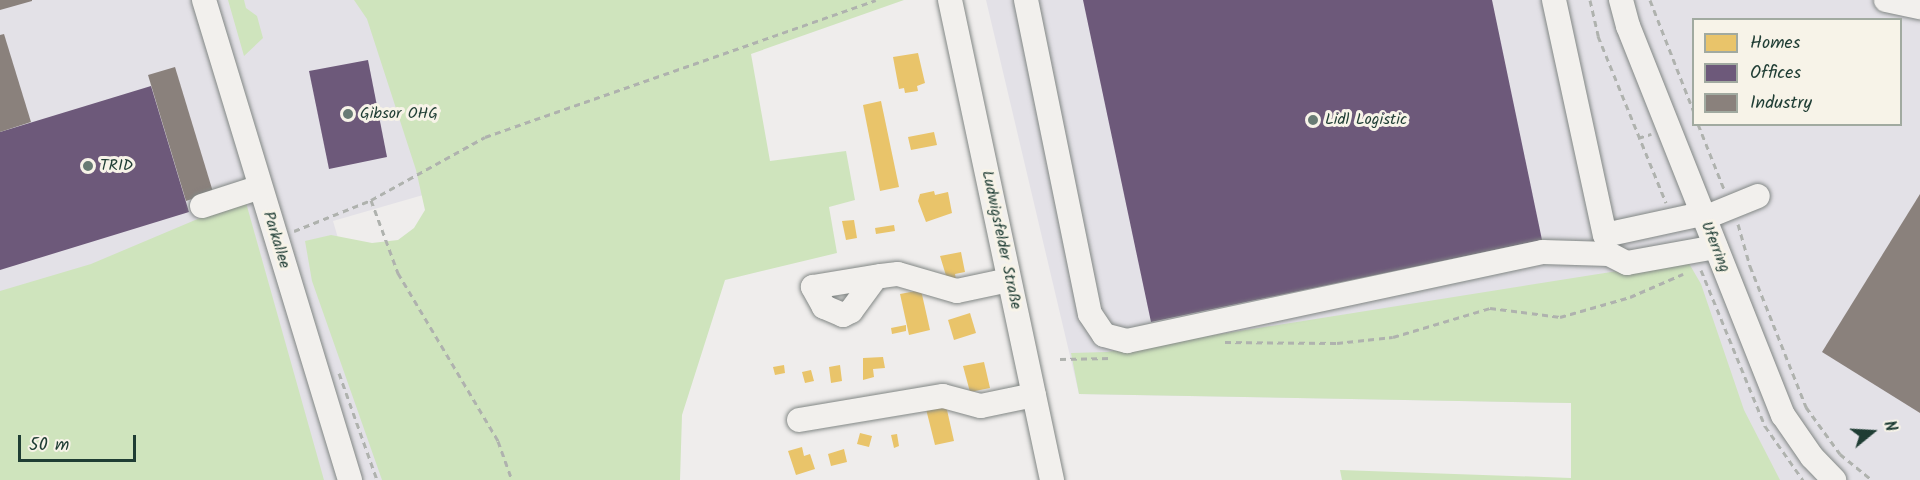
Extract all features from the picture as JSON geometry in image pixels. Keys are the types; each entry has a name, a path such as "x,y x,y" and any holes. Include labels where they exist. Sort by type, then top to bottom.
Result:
{"street":[{"name":"Parkallee","path":"204,0 350,480"},
{"name":"Ludwigsfelder Straße","path":"950,0 1052,480"},
{"path":"1026,0 1090,314 1104,334 1127,341 1543,252 1607,244 1732,208 1758,196"},
{"path":"1554,0 1607,244 1627,263 1716,247"},
{"name":"Uferring","path":"1621,0 1628,26 1783,415 1812,457 1834,480"},
{"path":"1886,0 1920,8"},
{"path":"202,206 260,187"},
{"path":"876,277 898,274 957,291 1009,280"},
{"path":"799,420 943,396 981,406 1034,395"}],"path":[{"path":"275,235 371,200 485,137 876,0"},
{"path":"1650,0 1692,107"},
{"path":"1699,126 1732,208 1796,388 1829,441 1872,480"},
{"path":"1638,138 1653,133"},
{"path":"371,200 398,273 498,441 512,480"},
{"path":"1218,342 1337,344 1393,337 1490,308 1560,317 1630,297 1699,267"},
{"path":"1060,359 1115,358"}],"shaded area":[{"path":"0,0 406,0 430,193 333,221 409,480 0,480"},
{"path":"986,0 1920,0 1920,480 1625,480 1571,403 1079,394"}],"green space":[{"path":"228,0 244,0 246,8 257,16 263,38 244,56"},
{"path":"354,0 904,0 751,54 770,161 846,151 855,200 829,207 837,253 725,280 682,415 680,480 382,480 312,281 305,241 331,235 372,243 398,240 414,228 425,210 416,170 367,19"},
{"path":"245,199 324,480 0,480 0,291 91,264"},
{"path":"1687,260 1701,284 1744,410 1780,480 1342,480 1340,470 1571,478 1571,403 1079,394 1071,353 1107,352"}],"building: Homes":[{"path":"918,53 925,83 917,86 918,91 905,93 904,88 899,89 893,57"},
{"path":"881,101 899,187 880,191 863,105"},
{"path":"934,132 937,145 911,150 908,137"},
{"path":"934,191 935,195 948,192 952,213 926,222 918,201 920,194"},
{"path":"854,220 857,238 846,240 842,221"},
{"path":"894,225 895,231 876,234 875,228"},
{"path":"961,252 965,272 955,274 956,280 948,282 940,256"},
{"path":"921,290 930,330 909,335 900,294"},
{"path":"970,313 976,333 954,340 948,320"},
{"path":"906,325 906,331 892,334 891,328"},
{"path":"883,357 885,368 873,369 874,377 863,380 863,358"},
{"path":"984,362 990,388 970,392 963,366"},
{"path":"784,365 785,373 775,375 773,367"},
{"path":"840,365 842,381 831,383 829,367"},
{"path":"811,370 814,381 805,383 802,372"},
{"path":"945,401 954,441 935,445 925,405"},
{"path":"860,433 872,436 869,447 857,444"},
{"path":"897,434 899,446 894,448 891,435"},
{"path":"802,447 804,456 810,454 815,469 796,475 788,451"},
{"path":"844,449 847,462 831,466 828,454"}],"building: Offices":[{"name":"Lidl Logistic","path":"1083,0 1492,0 1542,240 1151,322"},
{"name":"Gibsor OHG","path":"368,60 387,157 329,169 309,71"},
{"name":"TRID","path":"151,86 189,212 0,270 0,132"}],"building: Industry":[{"path":"0,0 32,0 32,1 0,10"},
{"path":"4,34 31,122 0,132 0,35"},
{"path":"175,67 213,192 186,201 148,75"},
{"path":"1920,194 1920,413 1822,352"}],"place":[{"name":"Gibsor OHG","path":"348,114"},
{"name":"Lidl Logistic","path":"1313,120"},
{"name":"TRID","path":"88,166"}]}
